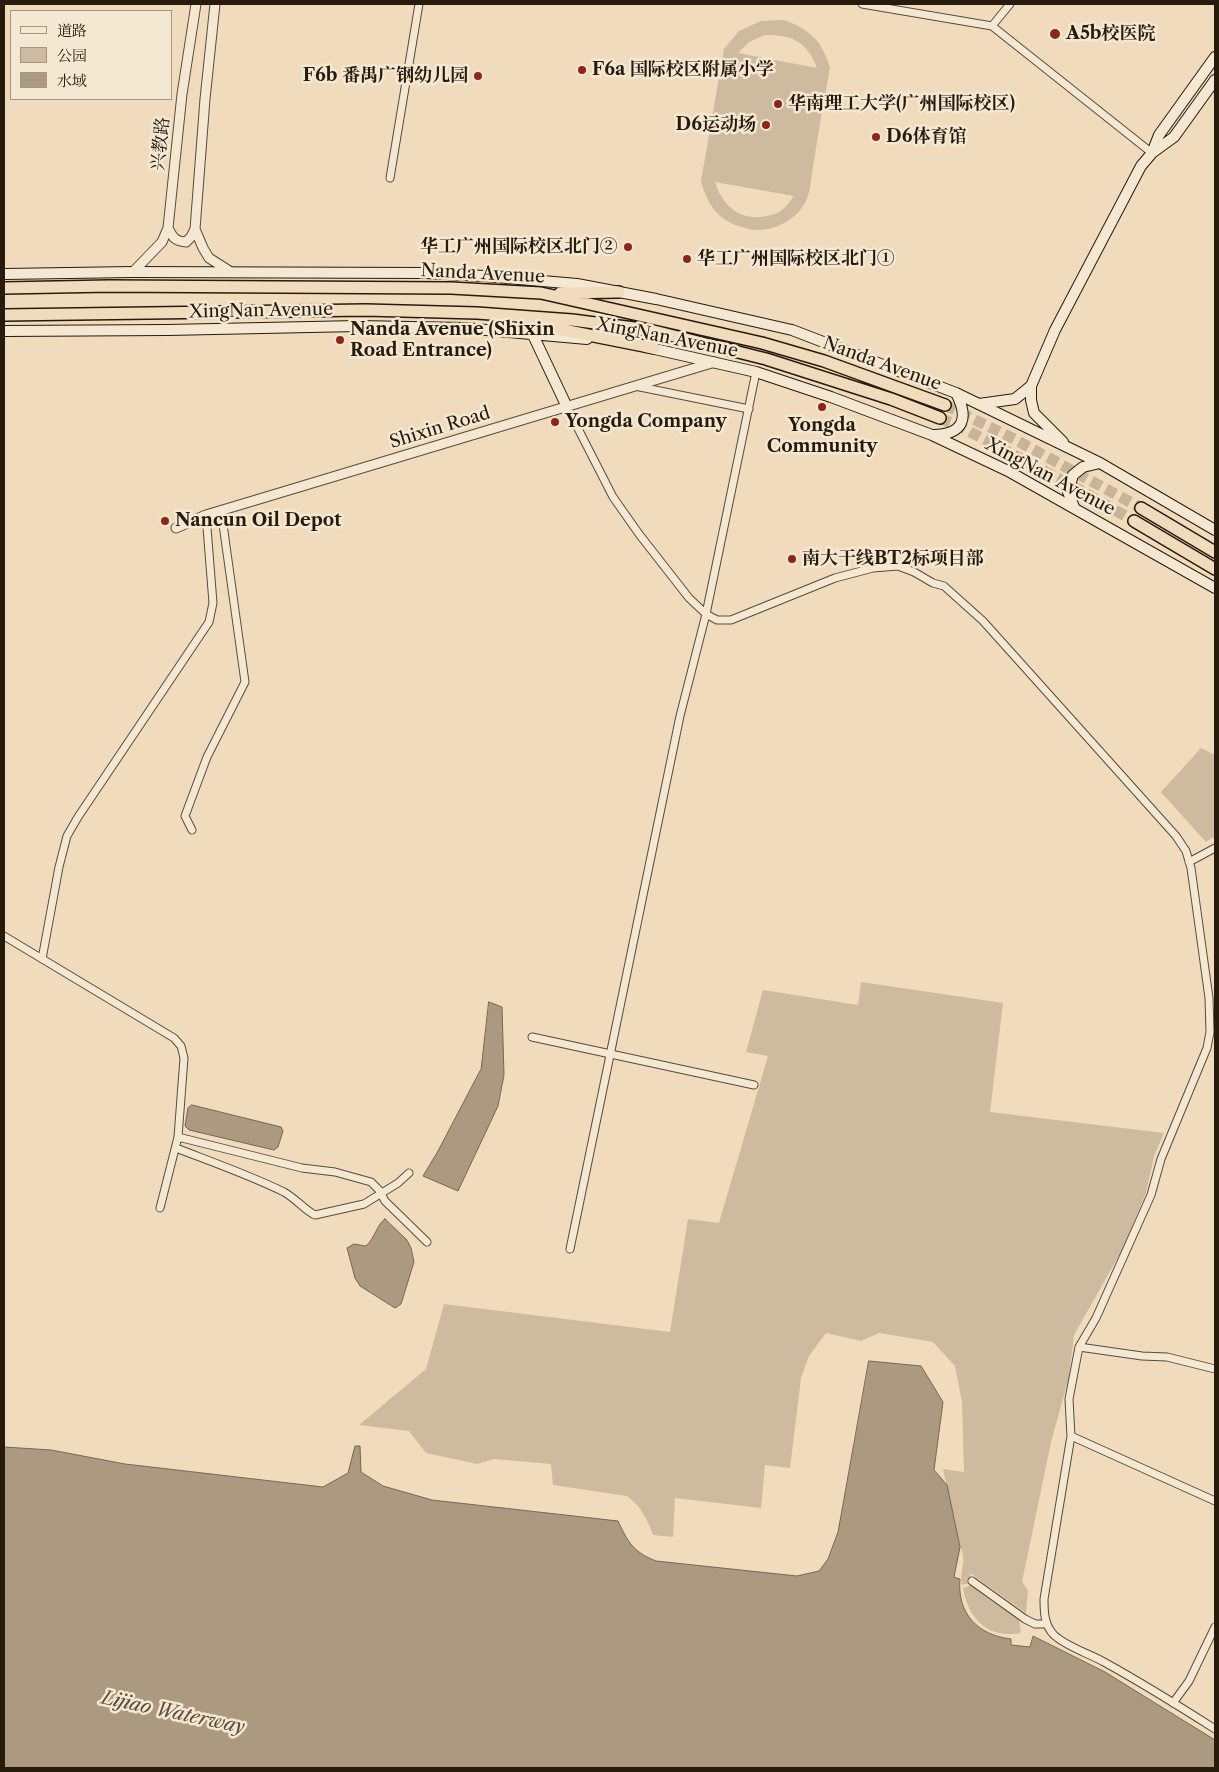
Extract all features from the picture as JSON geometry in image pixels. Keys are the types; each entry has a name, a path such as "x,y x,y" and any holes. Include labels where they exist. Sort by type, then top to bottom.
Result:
{"highway":[{"name":"Nanda Avenue","path":"4,288 109,286 451,288 541,294 762,343 824,361 945,405"},
{"path":"541,294 619,292"},
{"name":"Nanda Avenue","path":"4,315 366,310 477,313 572,320 650,330 766,358 891,399 940,418"},
{"path":"477,313 654,348"},
{"path":"1141,508 1215,552"},
{"path":"1134,521 1215,569"}],"main road":[{"path":"1152,153 1159,134 1215,57"},
{"path":"1071,449 1034,413 1030,400 1031,386 1055,330 1141,166 1152,153 1174,137 1215,80"},
{"name":"XingNan Avenue","path":"4,274 231,272 474,276 576,284 742,317 792,330 956,393 1100,464 1215,530"},
{"name":"XingNan Avenue","path":"4,331 358,326 464,328 583,338 654,348 756,372 831,397 932,435 1008,471 1215,588"},
{"path":"533,335 567,407"},
{"path":"979,404 1015,399 1031,386"},
{"path":"932,435 947,434 957,429 963,419 963,406 956,393"},
{"path":"1074,507 1068,492 1073,475 1083,467 1100,464"}],"street":[{"name":"兴教路","path":"168,228 182,94 196,4"},
{"path":"168,228 178,242 186,242 195,229 205,99 215,4"},
{"path":"390,178 419,4"},
{"path":"862,4 992,26 1152,153"},
{"path":"992,26 1010,4"},
{"path":"133,272 162,242 168,228"},
{"path":"195,229 209,258 231,272"},
{"name":"Shixin Road","path":"176,528 221,510 715,362"},
{"path":"570,1249 680,716 706,614 756,372"},
{"path":"635,386 749,409"},
{"path":"567,407 613,497 667,570 706,614 717,620 731,620 835,578 873,568 898,566 914,572 933,583 944,586 983,621 1176,836 1186,851 1190,862 1209,998 1210,1032 1207,1048 1161,1159 1151,1195 1096,1318 1079,1347 1068,1399 1071,1436 1044,1599 1044,1614 1052,1633 1059,1639 1103,1661 1215,1729"},
{"path":"192,830 185,816 207,757 245,682 221,510"},
{"path":"42,959 59,867 67,836 209,622 213,602 206,515"},
{"path":"1190,862 1215,848"},
{"path":"4,936 174,1038 181,1046 184,1058 178,1137 160,1208"},
{"path":"532,1037 754,1085"},
{"path":"178,1137 302,1168 335,1172 371,1182 385,1202 427,1242"},
{"path":"176,1148 254,1178 286,1193 315,1215 364,1204 398,1184 409,1173"},
{"path":"1079,1347 1142,1356 1167,1357 1215,1369"},
{"path":"1071,1436 1215,1501"},
{"path":"972,1581 1025,1619 1036,1624 1047,1624"},
{"path":"1173,1703 1189,1681 1215,1627"}],"green space":[{"name":"D6运动场","path":"784,20 808,32 819,44 830,68 808,197 801,208 788,221 771,228 754,230 736,225 721,217 707,198 701,181 724,49 739,31 761,21","holes":["765,35 783,36 797,41 808,51 817,68 738,53 749,42","715,182 794,196 779,212 767,216 752,217 738,213 726,203"]},
{"path":"1201,748 1215,755 1215,836 1206,842 1161,792"},
{"path":"861,982 1003,1003 990,1112 1164,1133 1154,1156 1146,1193 1122,1250 1074,1335 1069,1377 1051,1442 1022,1582 1028,1590 1026,1613 970,1573 971,1583 962,1585 963,1557 943,1469 964,1472 962,1402 955,1366 933,1342 879,1333 861,1341 826,1333 809,1356 801,1378 790,1468 765,1465 761,1508 675,1498 673,1537 653,1535 643,1513 627,1496 553,1485 551,1464 494,1459 477,1464 426,1453 409,1431 359,1425 426,1369 444,1304 670,1332 688,1219 719,1223 768,1056 746,1052 763,990 858,1005"},
{"path":"971,1585 1019,1620 1021,1633 999,1633 989,1630 981,1624 970,1609 963,1588"}],"water":[{"path":"489,1002 502,1007 504,1075 498,1106 458,1191 423,1176 481,1069"},
{"path":"192,1105 281,1127 283,1131 278,1147 274,1150 189,1130 185,1126 188,1108"},
{"path":"385,1219 407,1240 414,1262 401,1304 395,1308 360,1286 355,1278 347,1248 354,1244 366,1246"},
{"name":"Lijiao Waterway","path":"869,1361 921,1366 943,1402 934,1470 947,1485 960,1547 954,1577 960,1579 962,1602 972,1620 988,1633 1011,1639 1011,1645 1030,1647 1033,1636 1105,1672 1215,1740 1215,1768 4,1768 4,1447 51,1450 125,1464 323,1487 348,1473 355,1446 360,1446 361,1472 383,1486 432,1500 618,1521 632,1545 648,1558 656,1561 797,1576 819,1571 828,1559 838,1532"}],"tunnel":[{"path":"945,405 1016,440 1141,508"},
{"path":"940,418 961,427 1080,490 1134,521"}],"place":[{"name":"A5b校医院","path":"1055,34"},
{"name":"F6a 国际校区附属小学","path":"582,70"},
{"name":"F6b 番禺广钢幼儿园","path":"478,76"},
{"name":"华南理工大学(广州国际校区)","path":"778,104"},
{"name":"D6运动场","path":"766,125"},
{"name":"D6体育馆","path":"876,137"},
{"name":"华工广州国际校区北门②","path":"628,247"},
{"name":"华工广州国际校区北门①","path":"687,259"},
{"name":"Nanda Avenue (Shixin Road Entrance)","path":"340,340"},
{"name":"Yongda Community","path":"822,407"},
{"name":"Yongda Company","path":"555,422"},
{"name":"Nancun Oil Depot","path":"165,521"},
{"name":"南大干线BT2标项目部","path":"792,559"}]}
